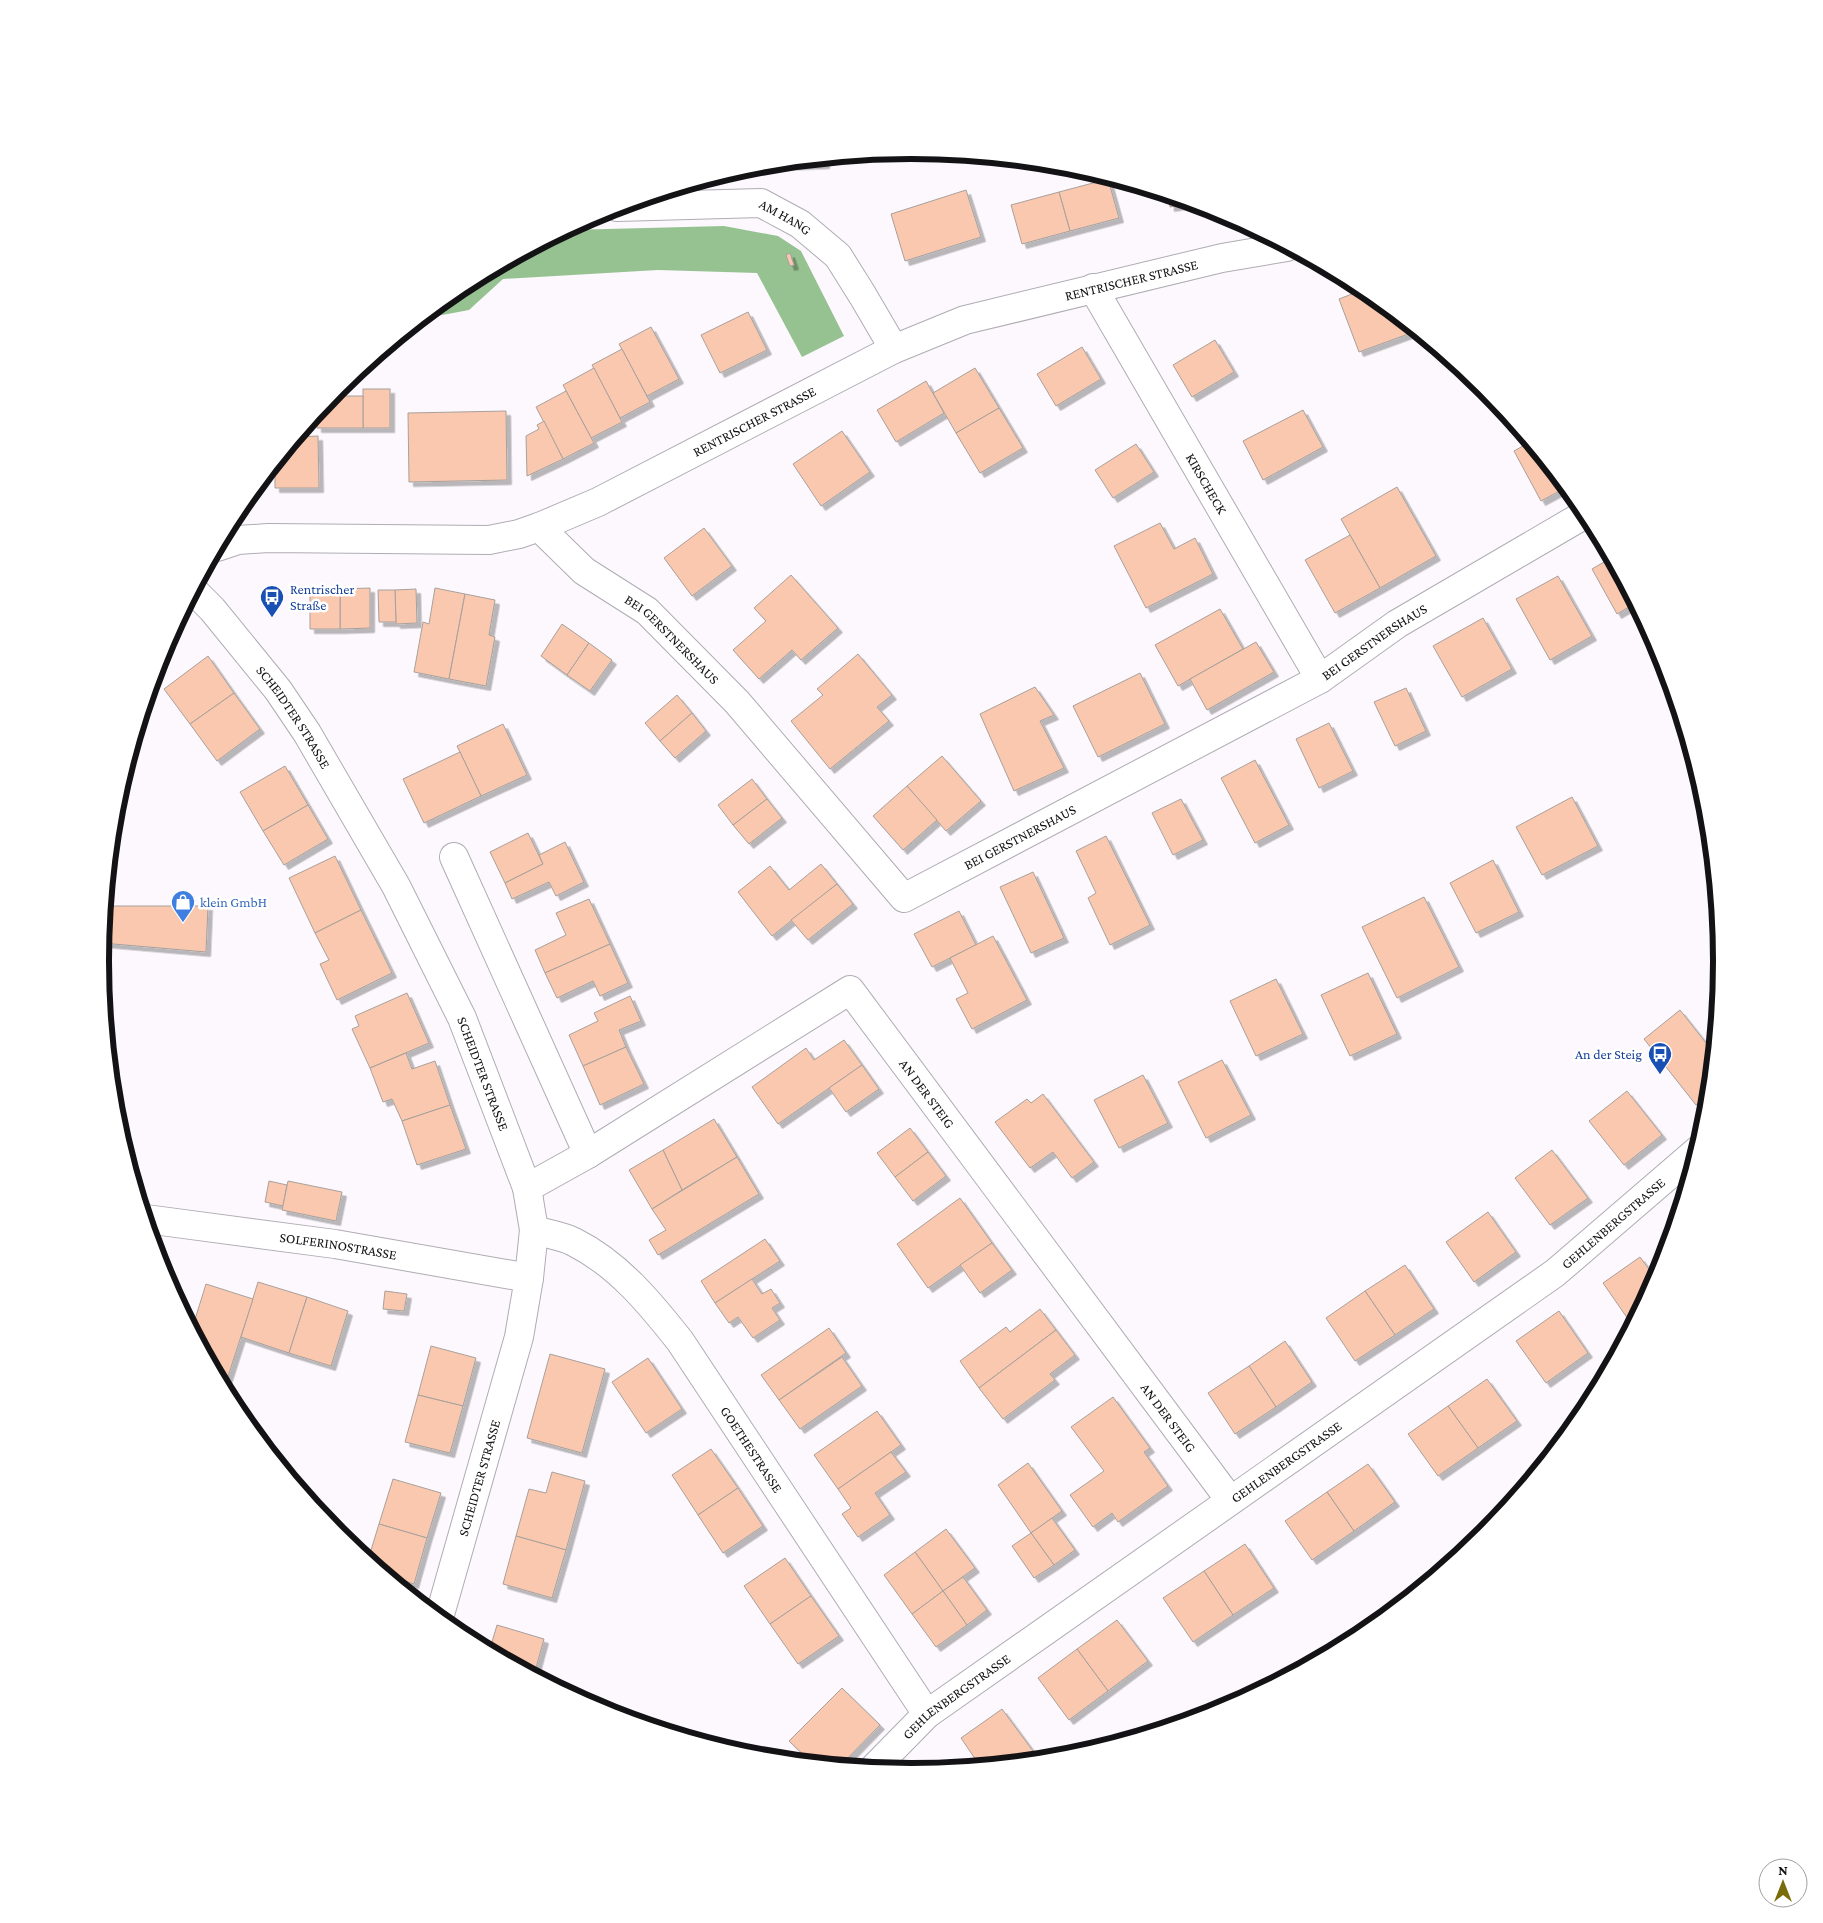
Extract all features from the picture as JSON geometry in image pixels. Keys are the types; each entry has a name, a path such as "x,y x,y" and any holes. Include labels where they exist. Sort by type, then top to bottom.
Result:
{"street":[{"name":"AM HANG","path":"639,206 761,203 800,224 838,256 894,349"},
{"name":"RENTRISCHER STRASSE","path":"226,544 238,540 268,538 489,540 519,534 598,502 894,349 965,320 1222,258 1278,248"},
{"name":"KIRSCHECK","path":"1093,288 1320,679"},
{"name":"BEI GERSTNERSHAUS","path":"539,527 584,570 647,611 730,695 904,898 1320,679 1397,624 1580,517"},
{"name":"SCHEIDTER STRASSE","path":"197,595 212,610 278,690 307,732 392,879 462,1018 527,1188 534,1230 529,1278 519,1337 441,1611"},
{"path":"454,857 588,1154"},
{"name":"AN DER STEIG","path":"527,1188 588,1154 850,990 1230,1500"},
{"name":"GEHLENBERGSTRASSE","path":"879,1763 927,1714 1555,1273 1690,1157"},
{"name":"SOLFERINOSTRASSE","path":"151,1220 336,1244 529,1278"},
{"name":"GOETHESTRASSE","path":"534,1230 573,1241 598,1256 626,1278 653,1308 680,1342 927,1714"}],"green space":[{"path":"724,226 778,236 801,251 844,336 802,357 757,273 658,270 503,279 469,310 435,316 510,266 583,230"}],"building":[{"path":"1099,181 1109,184 1119,218 1070,231 1059,192"},
{"path":"966,190 981,237 905,261 891,214"},
{"path":"1059,192 1070,231 1022,244 1011,205"},
{"path":"1169,201 1181,205 1170,207"},
{"path":"790,253 794,265 790,266 786,255"},
{"path":"1355,293 1410,333 1359,352 1339,299"},
{"path":"748,312 767,350 720,373 701,335"},
{"path":"651,327 679,379 647,396 619,344"},
{"path":"1215,340 1234,372 1192,397 1173,365"},
{"path":"1082,347 1101,379 1056,406 1037,374"},
{"path":"622,349 650,402 620,418 592,365"},
{"path":"594,368 622,422 591,438 563,385"},
{"path":"975,368 999,408 956,433 933,393"},
{"path":"926,381 944,413 896,442 877,410"},
{"path":"363,389 390,389 390,428 363,428"},
{"path":"566,391 594,443 563,459 536,407"},
{"path":"342,396 363,396 363,428 317,428 317,422"},
{"path":"999,408 1023,448 980,473 956,433"},
{"path":"1303,410 1323,447 1263,480 1243,441"},
{"path":"506,411 507,480 409,482 408,413"},
{"path":"544,421 563,459 527,476 526,436 539,429 537,425"},
{"path":"842,431 870,472 821,506 793,464"},
{"path":"318,436 319,488 275,488 275,473 304,437"},
{"path":"1136,444 1154,472 1113,498 1095,470"},
{"path":"1525,445 1561,490 1541,501 1514,451"},
{"path":"1397,487 1436,556 1380,588 1341,519"},
{"path":"1160,523 1174,549 1195,538 1213,574 1146,608 1114,546"},
{"path":"704,528 732,566 692,596 664,558"},
{"path":"1350,535 1380,588 1335,613 1305,560"},
{"path":"1607,560 1631,606 1617,614 1592,569"},
{"path":"791,575 838,628 801,660 792,650 759,679 733,650 766,621 754,608"},
{"path":"1558,576 1592,636 1550,660 1516,599"},
{"path":"370,588 370,628 340,629 340,589"},
{"path":"435,588 465,594 449,679 414,672 423,622 429,624"},
{"path":"340,589 340,629 310,629 310,590"},
{"path":"416,589 417,623 396,624 395,590"},
{"path":"378,590 395,590 396,622 379,622"},
{"path":"465,594 495,600 489,635 495,637 486,686 449,679"},
{"path":"1220,609 1243,649 1178,686 1155,645"},
{"path":"1483,618 1512,669 1462,697 1433,646"},
{"path":"562,624 589,643 567,675 541,656"},
{"path":"1256,642 1274,672 1207,710 1190,679"},
{"path":"589,643 612,660 590,691 567,675"},
{"path":"858,654 892,695 877,707 889,721 830,769 791,721 823,695 817,689"},
{"path":"208,656 234,693 190,724 164,689"},
{"path":"1140,673 1165,724 1098,757 1073,706"},
{"path":"1035,687 1054,715 1040,721 1064,768 1014,791 980,714"},
{"path":"1406,688 1426,731 1395,746 1374,702"},
{"path":"234,693 260,729 217,761 190,724"},
{"path":"677,695 692,713 660,741 645,723"},
{"path":"692,713 706,731 675,758 660,741"},
{"path":"1329,723 1353,771 1319,788 1296,739"},
{"path":"503,724 527,775 481,796 457,746"},
{"path":"460,752 481,796 424,823 403,779"},
{"path":"942,756 981,801 946,831 907,786"},
{"path":"1255,760 1289,825 1255,843 1221,778"},
{"path":"285,766 308,805 263,831 240,792"},
{"path":"752,779 767,799 733,825 718,805"},
{"path":"907,786 937,820 903,850 873,816"},
{"path":"1572,797 1598,846 1542,875 1516,827"},
{"path":"767,799 782,818 749,844 733,825"},
{"path":"1181,799 1203,840 1173,855 1152,813"},
{"path":"308,805 328,839 284,865 263,831"},
{"path":"528,833 543,864 505,883 490,852"},
{"path":"1106,836 1150,925 1110,945 1088,898 1096,893 1076,851"},
{"path":"565,842 584,882 556,896 549,882 512,899 505,883 543,864 539,855"},
{"path":"335,856 361,910 315,933 289,878"},
{"path":"1493,860 1519,912 1476,933 1450,883"},
{"path":"821,864 837,884 772,936 738,892 770,866 789,890"},
{"path":"1033,872 1064,938 1031,953 1000,887"},
{"path":"837,884 853,904 808,940 791,920"},
{"path":"1424,897 1459,967 1397,998 1362,927"},
{"path":"589,899 610,944 545,973 535,950 566,935 556,913"},
{"path":"110,906 208,906 206,952 109,944"},
{"path":"361,910 392,973 337,1000 320,964 329,960 315,933"},
{"path":"959,911 976,945 932,967 914,934"},
{"path":"993,936 1027,1000 972,1029 956,999 968,993 950,958"},
{"path":"610,944 628,983 600,996 593,981 557,998 545,973"},
{"path":"1368,973 1397,1034 1350,1056 1321,995"},
{"path":"1276,979 1303,1034 1256,1056 1230,1001"},
{"path":"407,993 429,1043 370,1068 352,1029 359,1026 355,1016"},
{"path":"630,996 641,1021 619,1030 626,1047 583,1066 569,1035 598,1021 594,1013"},
{"path":"1680,1010 1709,1047 1702,1100 1696,1105 1644,1039"},
{"path":"844,1040 862,1065 778,1124 752,1087 806,1048 814,1060"},
{"path":"626,1047 644,1084 600,1105 583,1066"},
{"path":"406,1053 412,1069 435,1061 450,1105 402,1121 392,1099 383,1102 370,1068"},
{"path":"1222,1060 1251,1115 1206,1138 1178,1082"},
{"path":"862,1065 879,1089 846,1112 829,1088"},
{"path":"1143,1075 1168,1123 1119,1148 1094,1100"},
{"path":"1627,1091 1662,1135 1624,1165 1589,1121"},
{"path":"1043,1094 1094,1162 1072,1178 1053,1152 1030,1168 995,1122 1027,1099 1031,1103"},
{"path":"450,1105 466,1149 417,1165 402,1121"},
{"path":"714,1119 737,1157 682,1190 663,1150"},
{"path":"910,1128 928,1152 895,1177 877,1153"},
{"path":"663,1150 682,1190 652,1209 629,1170"},
{"path":"1552,1150 1588,1198 1550,1225 1515,1178"},
{"path":"928,1152 946,1176 913,1201 895,1177"},
{"path":"737,1157 759,1194 658,1255 649,1240 666,1230 652,1209"},
{"path":"269,1181 287,1185 283,1206 265,1202"},
{"path":"288,1181 342,1192 336,1221 282,1210"},
{"path":"960,1198 992,1243 928,1288 897,1244"},
{"path":"1488,1212 1516,1252 1474,1282 1446,1242"},
{"path":"765,1239 780,1261 715,1303 701,1281"},
{"path":"992,1243 1012,1270 980,1293 960,1265"},
{"path":"1640,1257 1651,1272 1629,1321 1603,1283"},
{"path":"1405,1265 1434,1309 1395,1335 1365,1291"},
{"path":"752,1279 762,1294 771,1289 780,1303 772,1308 780,1320 753,1338 738,1317 729,1323 715,1303"},
{"path":"258,1282 307,1297 289,1353 241,1337"},
{"path":"206,1284 253,1299 227,1380 216,1363 194,1321"},
{"path":"385,1291 407,1294 404,1311 383,1309"},
{"path":"1365,1291 1395,1335 1355,1361 1326,1318"},
{"path":"307,1297 348,1311 331,1366 289,1353"},
{"path":"1040,1309 1056,1330 979,1388 960,1361 1006,1327 1010,1332"},
{"path":"1559,1311 1588,1353 1546,1383 1516,1341"},
{"path":"829,1328 846,1353 779,1400 761,1375"},
{"path":"1056,1330 1075,1355 1050,1374 1055,1380 1003,1419 979,1388"},
{"path":"1285,1341 1312,1382 1276,1407 1249,1366"},
{"path":"431,1346 476,1358 463,1406 418,1395"},
{"path":"550,1354 605,1369 582,1453 527,1438"},
{"path":"842,1357 862,1386 800,1429 779,1400"},
{"path":"648,1358 682,1409 646,1433 612,1382"},
{"path":"1249,1366 1276,1407 1235,1434 1208,1393"},
{"path":"1487,1379 1517,1421 1478,1448 1448,1406"},
{"path":"418,1395 463,1406 450,1453 405,1442"},
{"path":"1113,1397 1150,1448 1144,1452 1168,1486 1118,1522 1112,1513 1093,1527 1070,1495 1104,1471 1071,1427"},
{"path":"1448,1406 1478,1448 1438,1476 1408,1434"},
{"path":"877,1411 901,1445 838,1489 814,1455"},
{"path":"711,1449 738,1488 698,1515 672,1475"},
{"path":"891,1452 906,1472 875,1493 890,1515 858,1537 842,1514 851,1508 838,1489"},
{"path":"1028,1463 1062,1511 1031,1533 998,1485"},
{"path":"1368,1464 1395,1502 1354,1531 1327,1492"},
{"path":"552,1472 585,1481 566,1550 516,1536 529,1489 546,1493"},
{"path":"393,1479 441,1493 427,1538 379,1524"},
{"path":"738,1488 763,1526 723,1553 698,1515"},
{"path":"1327,1492 1354,1531 1312,1560 1285,1521"},
{"path":"1052,1518 1075,1550 1054,1565 1031,1533"},
{"path":"379,1524 427,1538 414,1584 400,1579 370,1554"},
{"path":"946,1529 975,1568 943,1591 915,1552"},
{"path":"1031,1533 1054,1565 1034,1578 1012,1546"},
{"path":"516,1536 566,1550 552,1598 503,1584"},
{"path":"1245,1544 1274,1588 1233,1615 1204,1571"},
{"path":"915,1552 943,1591 912,1614 884,1575"},
{"path":"785,1558 811,1596 770,1624 744,1586"},
{"path":"1204,1571 1233,1615 1193,1642 1163,1598"},
{"path":"963,1577 987,1610 967,1625 943,1591"},
{"path":"943,1591 967,1625 936,1647 912,1614"},
{"path":"811,1596 839,1636 798,1664 770,1624"},
{"path":"1117,1620 1148,1661 1108,1691 1077,1649"},
{"path":"497,1625 544,1639 535,1670 491,1645"},
{"path":"1077,1649 1108,1691 1069,1720 1038,1678"},
{"path":"842,1688 880,1725 845,1761 805,1757 789,1741"},
{"path":"1002,1709 1033,1751 1027,1755 977,1762 961,1738"}],"place":[{"name":"Rentrischer Straße","path":"272,618"},
{"name":"klein GmbH","path":"183,923"},
{"name":"An der Steig","path":"1660,1075"}]}
